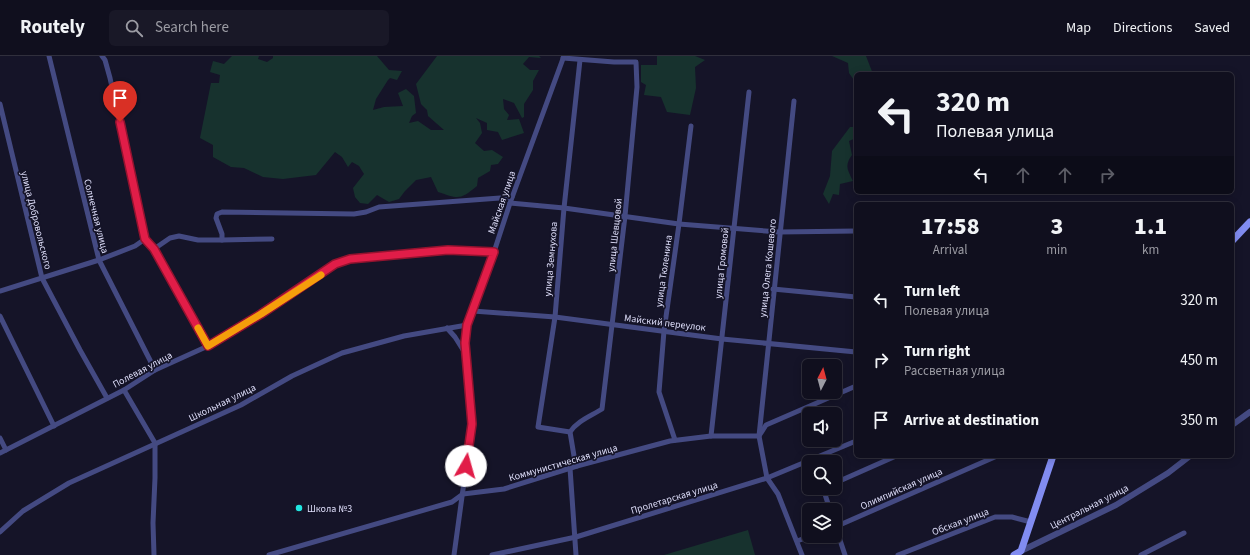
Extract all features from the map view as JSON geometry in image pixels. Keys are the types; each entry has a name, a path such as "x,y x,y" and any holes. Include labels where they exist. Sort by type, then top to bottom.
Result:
{"main road":[{"path":"1234,239 1250,222"},
{"path":"1021,551 1052,458"},
{"name":"Центральная улица","path":"1014,555 1021,551"}],"street":[{"name":"Солнечная улица","path":"49,56 99,260 155,370"},
{"path":"102,56 105,60 110,78 145,239 154,249 208,346"},
{"path":"563,57 580,60"},
{"name":"Майская улица","path":"454,555 472,424 465,343 467,325 563,57"},
{"name":"улица Шевцовой","path":"570,432 574,426 582,420 602,410 625,216 636,102 636,62 580,60"},
{"name":"улица Земнухова","path":"570,432 538,427 555,317 564,208 580,60"},
{"name":"улица Громовой","path":"711,436 749,92"},
{"name":"улица Олега Кошевого","path":"767,478 759,436 769,344 773,289 794,101"},
{"name":"улица Добровольского","path":"0,104 42,278 107,398"},
{"name":"улица Тюленина","path":"675,440 660,392 664,331 691,126"},
{"path":"222,240 222,234 216,218 217,214 222,212 354,214 366,212 379,207 512,197"},
{"path":"510,203 564,208 679,224 779,232 854,231"},
{"path":"154,249 170,238 179,236 198,240 272,239"},
{"path":"0,290 99,260 135,246 145,239"},
{"name":"Полевая улица","path":"0,453 124,390 155,370 208,346 261,314 335,264 350,259 448,250 494,252"},
{"path":"773,289 854,296"},
{"name":"Майский переулок","path":"473,311 555,317 722,339 854,352"},
{"path":"0,316 54,426"},
{"name":"Школьная улица","path":"0,532 23,511 69,483 154,443 241,405 292,376 342,353 404,336 467,325"},
{"path":"447,328 466,354"},
{"path":"759,436 766,425 854,387"},
{"path":"124,390 154,443 154,555"},
{"path":"1234,424 1250,412"},
{"path":"570,432 577,466"},
{"name":"Коммунистическая улица","path":"270,555 452,502 463,494 504,489 570,468 675,440 711,436 759,436"},
{"path":"0,438 6,450"},
{"name":"Пролетарская улица","path":"492,555 576,537 767,478 854,442"},
{"path":"842,480 891,458"},
{"name":"Олимпийская улица","path":"842,523 992,458"},
{"name":"Центральная улица","path":"1021,551 1116,505 1168,473 1187,458"},
{"path":"570,468 576,537 576,555"},
{"path":"767,478 778,494 802,555"},
{"name":"Обская улица","path":"898,555 995,517 1012,517 1031,522"},
{"path":"1142,555 1184,533"},
{"path":"797,541 802,539"},
{"path":"841,543 845,555"}],"green space":[{"path":"232,56 259,56 258,59 267,62 273,58 273,56 377,56 389,70 402,71 397,80 390,78 388,80 376,99 373,110 384,107 403,106 398,93 406,89 414,96 416,113 412,116 409,123 418,121 431,130 444,130 428,116 427,110 421,104 416,84 437,56 539,56 541,58 529,57 523,64 530,70 539,70 533,81 533,90 524,104 524,117 522,118 514,103 503,99 504,109 509,115 507,120 519,119 524,133 502,140 498,132 487,130 487,123 476,118 480,123 482,133 475,143 484,151 492,150 503,157 498,164 491,165 490,171 478,178 477,186 463,196 455,197 438,192 431,177 416,180 399,199 389,202 377,195 368,204 360,203 355,197 353,188 364,174 359,166 352,162 348,167 342,157 335,152 316,175 283,179 263,177 244,168 231,167 213,157 213,145 200,138 211,83 219,83 220,75 210,72 213,61 224,64"},
{"path":"657,56 695,56 705,60 695,67 696,88 690,115 667,112 661,97 644,95 646,85 641,82 641,65 657,65"},
{"path":"832,56 866,56 872,72 854,72 854,80 849,73 848,63"},
{"path":"850,127 854,127 854,139 849,141 852,155 847,165 853,181 840,184 839,195 833,194 829,204 823,194 830,176 832,151"},
{"path":"748,530 755,555 664,555"}],"slow traffic":[{"path":"198,328 208,346 321,275"}],"place":[{"name":"Школа №3","path":"299,508"}],"route":[{"path":"120,122 145,239 154,249 208,346 261,314 318,277 335,264 350,259 448,250 494,252 467,325 465,343 472,424 466,466"}]}
